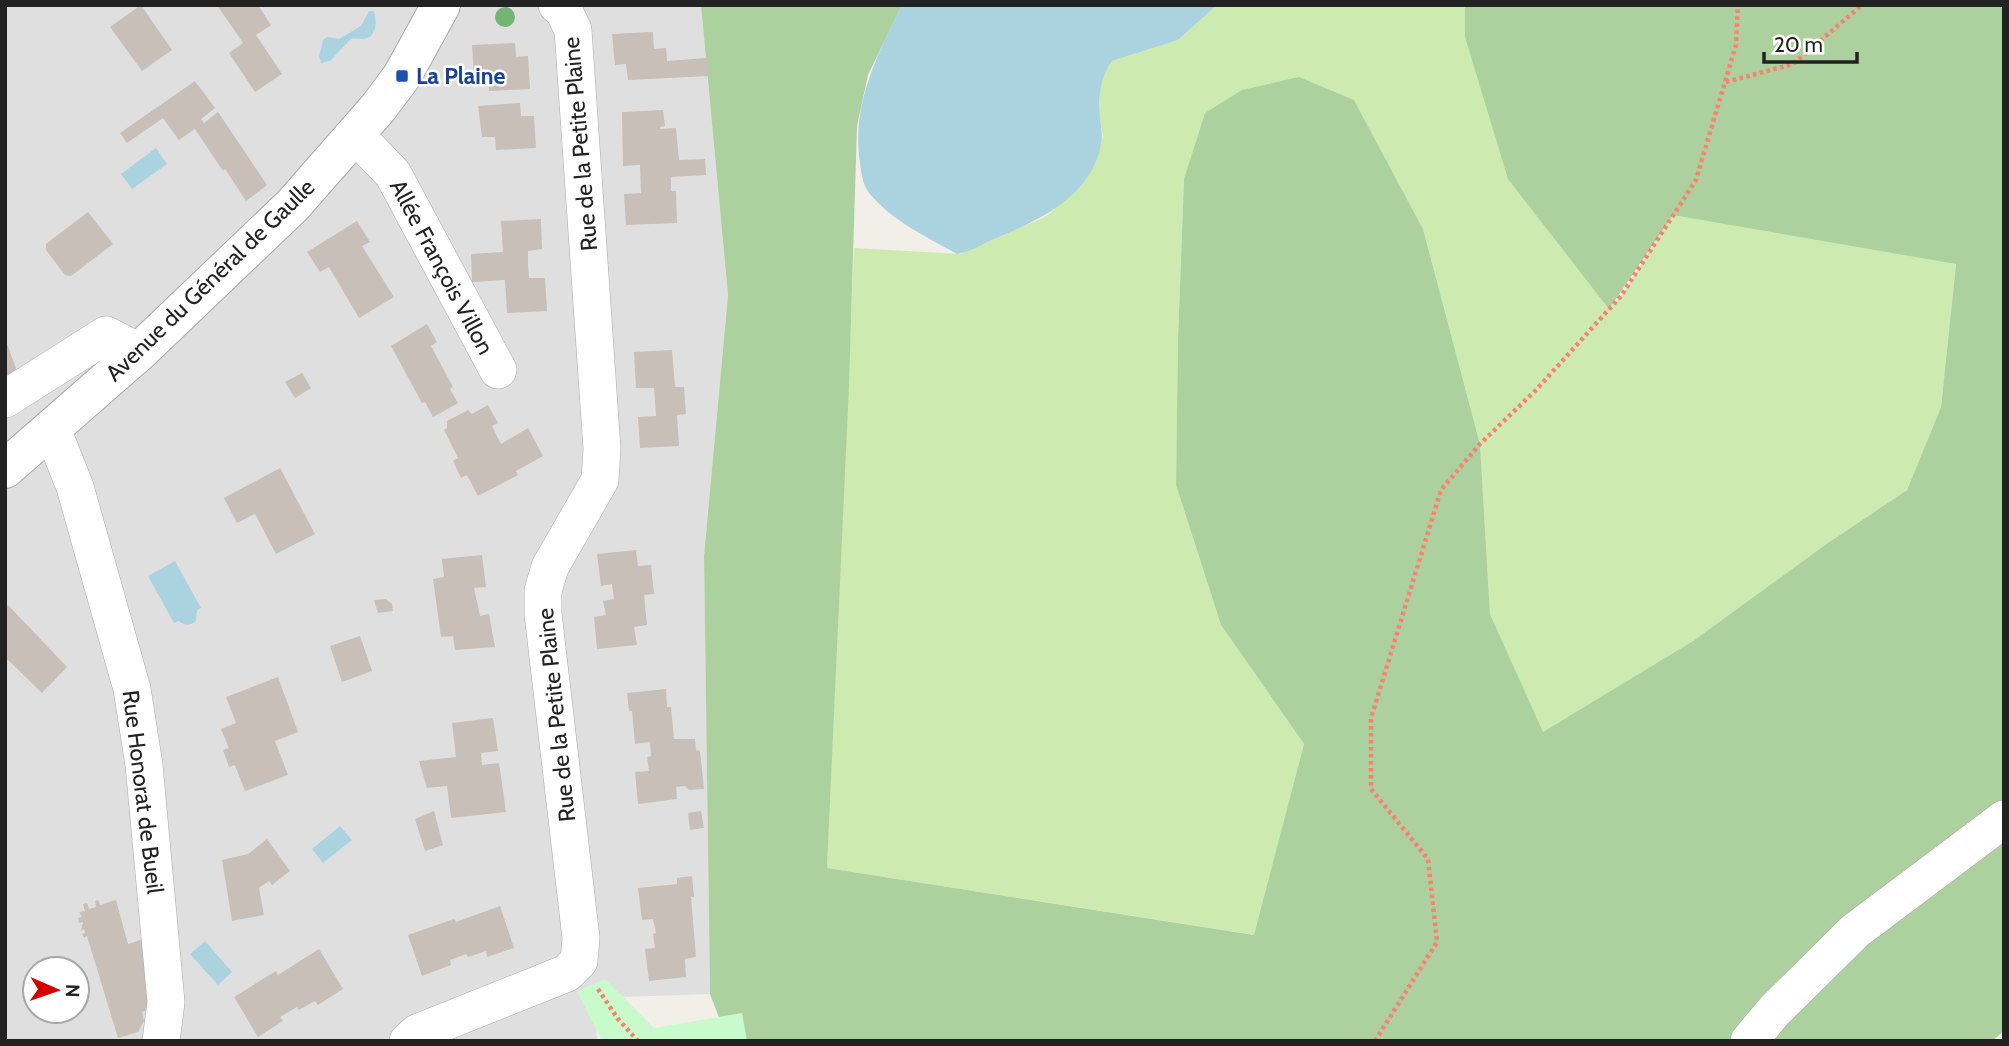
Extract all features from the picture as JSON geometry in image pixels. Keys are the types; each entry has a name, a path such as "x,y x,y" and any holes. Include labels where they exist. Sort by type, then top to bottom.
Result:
{"street":[{"name":"Avenue du Général de Gaulle","path":"5,469 139,352 265,233 378,108 402,76 442,5"},
{"name":"Rue de la Petite Plaine","path":"557,5 564,11 573,30 602,450 600,480 550,567 543,591 543,614 581,938 579,961"},
{"name":"Allée François Villon","path":"352,137 369,149 393,174 498,370"},
{"path":"5,399 106,335 139,352"},
{"name":"Rue Honorat de Bueil","path":"52,429 75,487 132,689 144,765 166,1002 161,1041"},
{"path":"1749,1041 1774,1011 1855,931 2004,819"},
{"path":"408,1041 417,1033 567,973 579,961"}],"path":[{"path":"1375,1041 1437,942 1428,859 1371,789 1371,718 1441,490 1480,444 1536,390 1621,296 1696,180 1736,45 1738,5"},
{"path":"1725,83 1793,64 1862,5"},
{"path":"579,961 618,1019 638,1041"}],"shaded area":[{"path":"5,5 701,5 728,295 704,556 710,994 594,998 597,1041 5,1041"}],"green space":[{"path":"701,5 902,5 868,75 857,126 849,385 827,868 1254,935 1304,744 1221,625 1176,485 1184,179 1205,113 1242,90 1299,77 1354,100 1423,229 1480,444 1490,614 1543,732 1693,641 1825,545 1907,490 1941,407 1956,264 1673,215 1609,309 1508,179 1465,37 1465,5 2004,5 2004,1031 1992,1041 728,1041 710,994 704,556 728,295"},
{"path":"1217,5 1465,5 1465,37 1609,309 1621,296 1673,214 1956,263 1941,407 1907,490 1825,545 1693,641 1542,733 1490,614 1480,444 1423,229 1354,100 1184,179 1176,485 1221,625 1304,744 1255,935 827,868 854,248 961,254 1047,216 1081,184 1103,136 1099,115 1100,86 1112,61 1178,40"},
{"path":"605,979 654,1028 742,1013 747,1041 602,1041 577,991"}],"water":[{"path":"902,5 1217,5 1178,40 1112,61 1102,81 1099,110 1102,134 1096,163 1074,193 1060,205 1026,225 957,254 910,228 888,212 869,193 862,175 858,142 863,101 875,62"},
{"path":"369,11 374,11 376,19 371,36 351,39 330,61 321,63 319,57 323,40 327,37 339,39 361,26"},
{"path":"156,148 167,164 132,189 121,174"},
{"path":"175,561 201,608 197,610 196,621 190,625 179,621 174,623 148,576"},
{"path":"340,826 352,840 323,863 312,849"},
{"path":"205,941 232,972 218,985 190,954"}],"building":[{"path":"141,5 172,50 142,71 110,27"},
{"path":"217,5 258,5 271,25 256,35 282,74 255,92 229,53 243,43"},
{"path":"653,32 654,49 666,48 667,61 707,58 709,76 628,80 626,64 615,65 612,34"},
{"path":"515,43 516,57 528,56 530,89 489,91 489,75 474,76 472,45"},
{"path":"195,81 215,108 201,119 204,123 218,112 267,185 246,201 195,129 179,140 163,118 127,143 120,133"},
{"path":"520,103 521,116 534,116 536,148 496,150 495,137 482,137 478,106"},
{"path":"663,110 665,126 660,129 676,128 679,160 705,159 706,175 671,177 671,191 676,191 677,223 626,225 624,194 641,193 640,165 623,166 622,112"},
{"path":"88,212 113,244 71,276 65,275 46,250 46,244"},
{"path":"541,219 542,249 528,251 528,264 529,278 545,278 547,311 507,313 505,280 472,282 471,254 503,252 501,221"},
{"path":"357,221 370,242 362,246 394,297 359,318 329,267 320,272 307,252"},
{"path":"427,324 437,342 431,346 453,387 450,389 458,403 433,417 425,402 422,403 391,346"},
{"path":"5,338 18,374 5,381"},
{"path":"672,350 675,387 684,387 686,414 677,415 679,446 640,448 638,417 656,416 654,388 636,388 634,352"},
{"path":"302,373 311,388 295,398 285,382"},
{"path":"488,405 498,423 492,426 501,444 528,428 543,456 516,471 518,475 478,496 467,475 461,478 453,461 458,458 444,430 447,428 447,421 468,410 472,414"},
{"path":"280,468 315,534 276,554 255,514 237,523 224,498"},
{"path":"636,550 638,566 651,565 654,594 644,595 647,625 634,627 637,645 597,649 594,617 606,615 603,601 614,599 612,584 601,586 597,554"},
{"path":"482,555 486,587 474,588 480,616 489,614 495,647 455,650 453,636 441,637 433,579 444,577 442,559"},
{"path":"386,599 392,604 393,611 378,613 374,600"},
{"path":"8,605 67,667 42,693 8,660 5,661 5,608"},
{"path":"360,636 372,671 342,682 330,646"},
{"path":"278,677 298,732 275,741 288,775 245,791 235,765 229,767 223,750 229,748 221,729 236,723 226,697"},
{"path":"666,689 674,739 695,739 696,750 700,751 704,789 676,787 677,799 638,804 635,772 649,771 647,757 651,756 650,742 635,744 632,711 629,711 627,693"},
{"path":"493,718 498,751 481,753 482,765 499,763 506,812 451,818 447,786 427,788 419,761 456,757 452,723"},
{"path":"434,811 443,845 425,851 415,819"},
{"path":"701,811 704,828 690,830 688,813"},
{"path":"267,839 290,871 272,885 269,881 259,888 264,915 232,921 222,860 248,854"},
{"path":"692,876 696,957 685,959 686,977 649,981 645,949 655,948 653,934 656,933 653,919 642,920 638,888 677,884 677,878"},
{"path":"98,900 100,905 116,900 128,944 144,939 156,1007 142,1012 144,1021 138,1032 118,1038 87,936 84,938 82,934 85,933 84,929 81,931 83,922 79,923 78,918 82,917 79,912 85,911 83,904 87,903 89,909 96,907 95,901"},
{"path":"500,906 514,948 487,957 486,951 468,957 466,954 450,960 451,965 422,976 408,935"},
{"path":"319,949 343,989 318,1005 315,1001 299,1010 297,1007 280,1017 283,1021 258,1037 234,997 276,971 278,975"}],"place":[{"name":"La Plaine","path":"402,76"}]}
